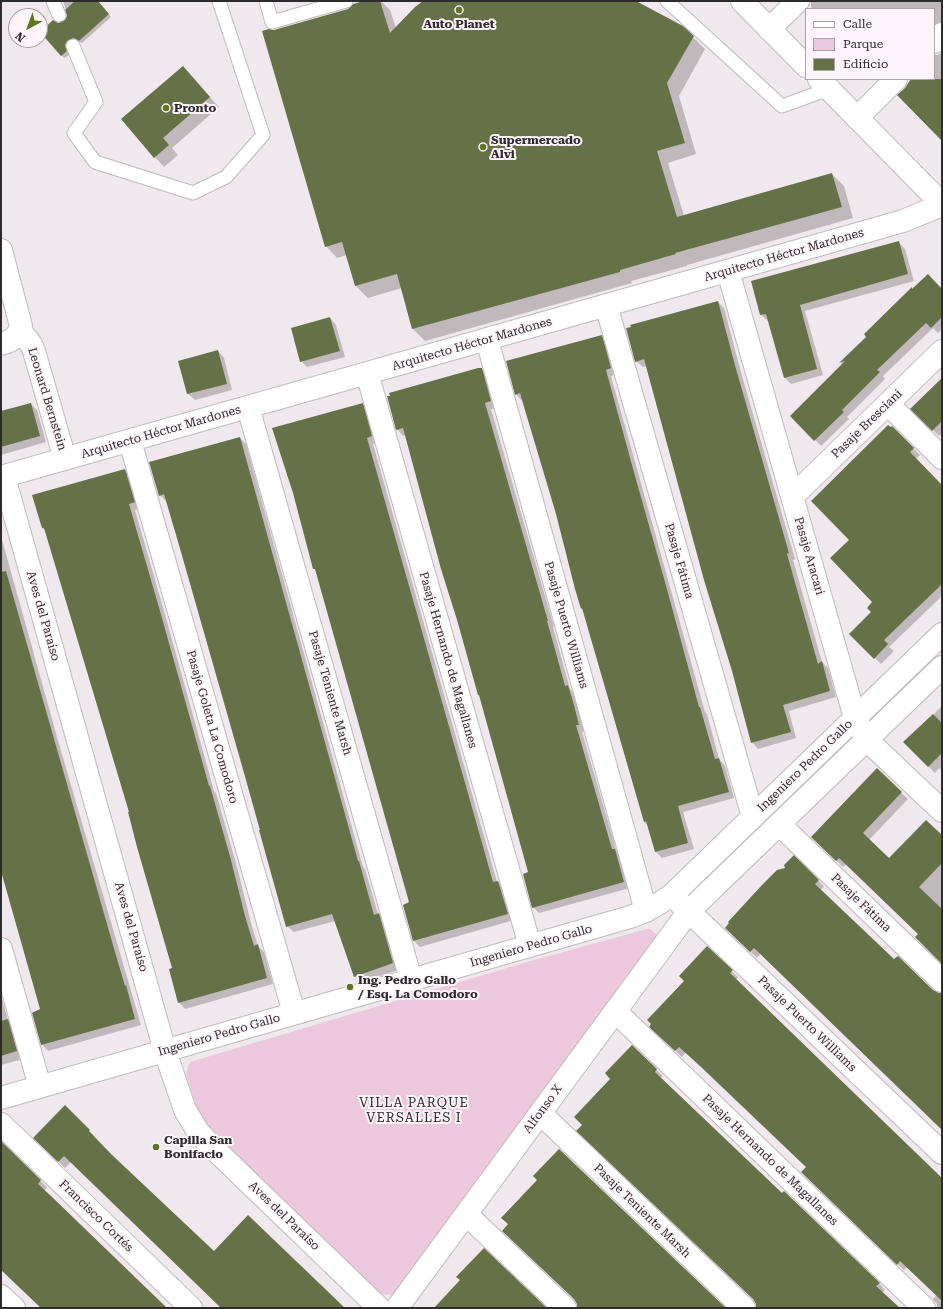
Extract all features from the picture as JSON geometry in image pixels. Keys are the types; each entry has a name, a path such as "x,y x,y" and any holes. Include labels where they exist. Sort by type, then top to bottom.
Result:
{"street":[{"path":"742,1 805,65"},
{"path":"770,29 798,1"},
{"path":"857,118 895,80"},
{"path":"824,84 942,205"},
{"name":"Arquitecto Héctor Mardones","path":"2,477 903,221 942,205"},
{"path":"1,250 21,326 15,338 1,344"},
{"name":"Pasaje Aracari","path":"728,271 855,718 867,740 942,811"},
{"name":"Pasaje Fátima","path":"606,306 753,817"},
{"name":"Leonard Bernstein","path":"19,332 29,340 34,351 65,459"},
{"name":"Pasaje Puerto Williams","path":"487,340 646,911"},
{"name":"Pasaje Bresciani","path":"792,497 942,351"},
{"name":"Pasaje Hernando de Magallanes","path":"367,373 530,946"},
{"path":"888,404 942,458"},
{"name":"Pasaje Teniente Marsh","path":"248,407 411,980"},
{"name":"Pasaje Goleta La Comodoro","path":"130,441 294,1013"},
{"name":"Aves del Paraíso","path":"2,477 165,1051 185,1110 197,1130 204,1138 379,1308"},
{"name":"Ingeniero Pedro Gallo","path":"1,1098 530,946 646,911 672,895 942,634"},
{"name":"Ingeniero Pedro Gallo","path":"689,911 942,668"},
{"name":"Pasaje Fátima","path":"779,824 942,981"},
{"name":"Pasaje Puerto Williams","path":"672,895 942,1153"},
{"name":"Alfonso X","path":"397,1308 689,911"},
{"path":"1,949 40,1086"},
{"name":"Pasaje Hernando de Magallanes","path":"615,1012 924,1308"},
{"name":"Pasaje Teniente Marsh","path":"540,1113 744,1308"},
{"name":"Francisco Cortés","path":"1,1124 191,1308"},
{"path":"466,1214 565,1308"},
{"path":"1,1296 14,1308"}],"lane":[{"path":"53,1 59,15"},
{"path":"73,46 96,102 74,133 95,162 194,193 226,177 263,135 219,1"},
{"path":"266,1 272,22 346,1"},
{"path":"668,1 782,106 824,84"}],"green space":[{"path":"650,929 661,938 398,1295 379,1294 202,1125 186,1073 190,1062 527,962"}],"building":[{"path":"75,1 98,1 109,14 79,41 74,38 67,41 65,45 67,51 61,56 48,41 48,25 53,20 58,23 65,20 67,16 65,10"},
{"name":"Supermercado Alvi","path":"364,1 380,1 390,33 415,7 423,1 636,1 683,26 694,36 667,83 685,143 657,151 677,217 832,173 842,207 675,253 676,254 620,270 620,272 412,329 397,274 355,286 342,242 325,247 262,31 269,29 274,30 348,9 353,4"},
{"name":"Pronto","path":"183,66 210,97 163,138 169,145 154,158 121,119"},
{"path":"942,79 942,141 897,95 905,88 910,80"},
{"path":"899,241 908,274 800,305 817,369 784,378 766,314 760,315 751,281"},
{"path":"928,274 942,289 942,317 931,328 926,323 877,370 880,372 842,410 844,412 814,441 790,416 845,361 839,363 866,337 864,334 912,287 912,289"},
{"path":"718,301 789,553 787,554 818,664 822,661 830,691 783,705 791,732 751,743 732,671 704,580 644,359 635,362 626,328 631,327 630,325"},
{"path":"330,317 340,351 300,362 291,328"},
{"path":"602,335 611,368 606,370 699,707 715,759 719,758 729,792 678,806 688,843 655,852 646,821 644,822 582,608 581,609 575,589 556,514 520,393 515,395 506,361"},
{"path":"218,350 227,384 187,394 178,361"},
{"path":"482,368 491,401 485,403 548,621 565,686 568,685 574,705 579,725 576,725 612,849 615,849 624,882 532,908 523,874 528,872 479,695 441,569 403,428 396,430 387,396 390,396 389,393"},
{"path":"942,378 942,421 932,431 910,409"},
{"path":"31,403 40,436 1,447 1,411"},
{"path":"363,403 372,436 367,438 493,882 498,881 508,914 413,941 403,905 409,902 315,569 313,569 293,493 272,428"},
{"path":"888,425 891,427 892,426 914,448 910,452 942,485 942,584 884,640 888,644 874,659 849,634 871,612 867,608 872,602 830,558 849,540 811,501"},
{"path":"240,437 358,861 374,915 379,913 393,963 354,977 332,914 286,927 245,776 164,494 159,496 149,462"},
{"path":"125,469 135,502 129,504 231,860 245,916 254,946 258,944 267,978 178,1003 169,969 172,968 137,847 129,812 44,528 42,528 32,495"},
{"path":"6,571 135,1019 41,1045 32,1013 40,1009 1,871 1,572"},
{"path":"933,714 942,723 942,753 928,767 903,742"},
{"path":"877,768 902,792 863,833 889,858 926,820 942,835 942,863 919,887 942,909 942,964 915,937 918,934 839,858 836,861 811,837"},
{"path":"794,855 819,880 815,884 894,959 898,956 933,990 942,993 942,1130 754,948 750,952 725,928 729,923 728,922 762,885 777,870 785,868 784,865"},
{"path":"707,946 733,970 730,973 942,1178 942,1301 900,1261 897,1265 801,1172 806,1167 700,1066 679,1047 675,1051 649,1027 651,1024 647,1020 684,981 679,976"},
{"path":"8,1019 17,1051 1,1056 1,1021"},
{"path":"632,1045 657,1069 655,1072 782,1193 784,1191 880,1283 876,1286 900,1308 756,1308 756,1304 753,1299 576,1131 582,1125 574,1117 610,1079 605,1073"},
{"path":"65,1105 111,1154 214,1251 248,1215 345,1308 221,1308 64,1156 58,1162 33,1138"},
{"path":"1,1141 41,1180 38,1184 167,1308 41,1308 1,1270"},
{"path":"559,1149 726,1308 577,1308 577,1304 574,1299 502,1231 508,1224 501,1218 537,1180 533,1176"},
{"path":"484,1248 547,1308 434,1308 460,1280 456,1277"}],"place":[{"name":"Auto Planet","path":"459,10"},
{"name":"Pronto","path":"166,108"},
{"name":"Supermercado Alvi","path":"483,147"},
{"name":"Ing. Pedro Gallo / Esq. La Comodoro","path":"350,987"},
{"name":"Capilla San Bonifacio","path":"156,1147"}],"district":[{"name":"VILLA PARQUE VERSALLES I","path":"414,1110"}]}
